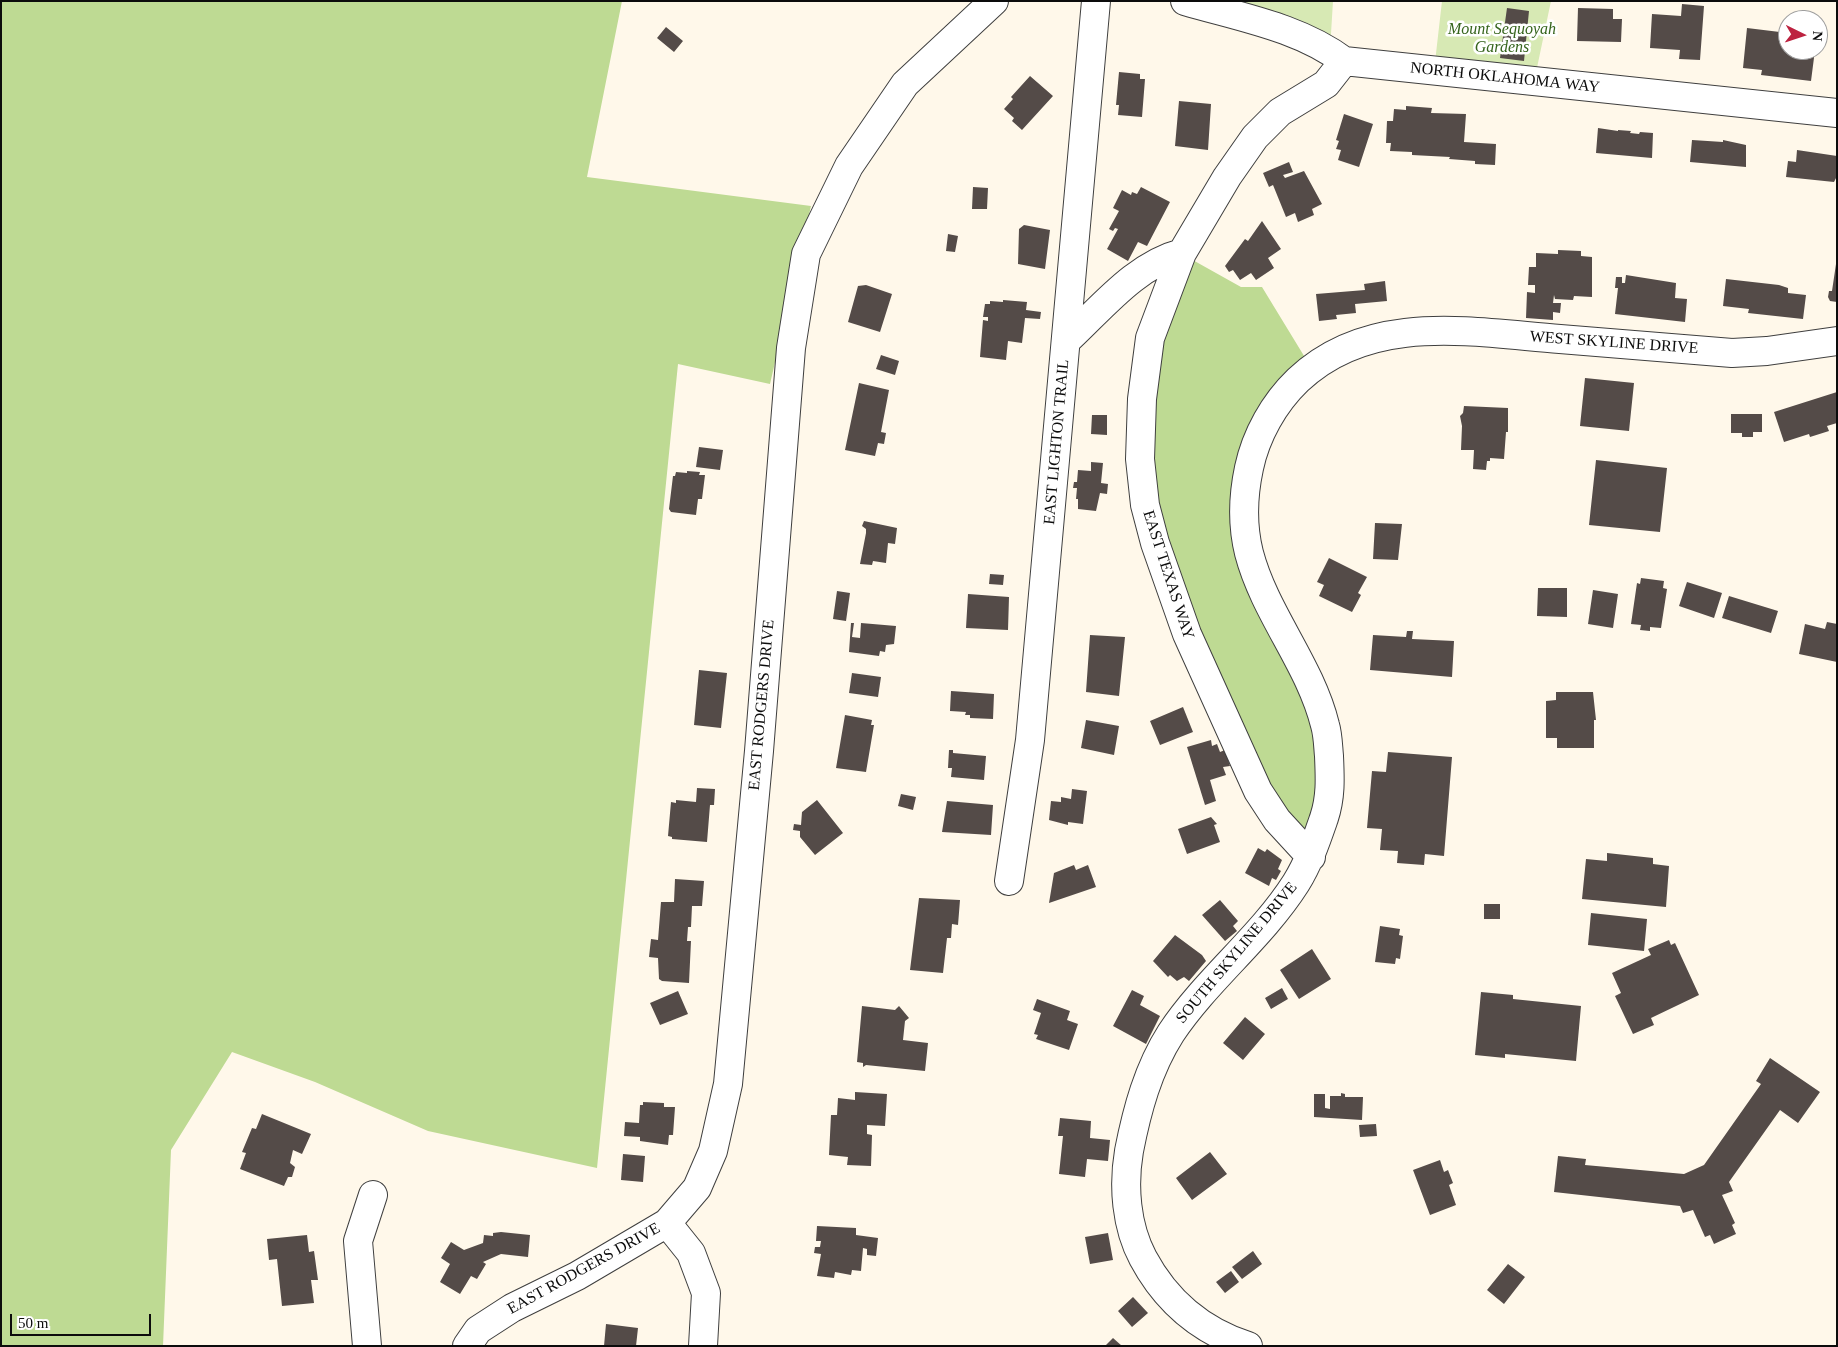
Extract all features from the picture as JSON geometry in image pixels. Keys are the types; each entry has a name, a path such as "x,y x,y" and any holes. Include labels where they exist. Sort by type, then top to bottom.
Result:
{"street":[{"name":"EAST RODGERS DRIVE","path":"467,1346 478,1330 512,1308 577,1276 667,1223 697,1188 713,1151 728,1084 759,741 791,348 806,254 849,166 905,84 994,1"},
{"name":"EAST LIGHTON TRAIL","path":"1009,881 1028,759 1096,1"},
{"name":"NORTH OKLAHOMA WAY","path":"1185,1 1299,34 1330,50 1344,61 1837,113"},
{"name":"EAST TEXAS WAY","path":"1311,857 1277,820 1258,791 1186,634 1154,543 1145,505 1140,459 1142,399 1150,338 1182,254 1227,178 1255,138 1280,112 1326,84 1344,61"},
{"path":"1066,341 1143,270 1166,258 1182,254"},
{"name":"WEST SKYLINE DRIVE","path":"1390,336 1434,329 1732,353 1767,351 1837,340"},
{"name":"SOUTH SKYLINE DRIVE","path":"1241,1344 1207,1329 1184,1311 1156,1282 1134,1242 1127,1206 1126,1168 1135,1118 1149,1075 1169,1036 1196,998 1279,907 1296,884 1311,857 1328,805 1330,780 1326,726 1312,691 1260,585 1252,561 1244,521 1244,489 1253,450 1271,413 1296,382 1326,357 1356,344 1390,336"},
{"path":"367,1346 358,1241 373,1195"},
{"path":"667,1223 691,1253 706,1293 703,1346"}],"green space":[{"path":"1,1 622,1 587,177 811,206 770,384 678,364 597,1168 428,1131 315,1082 232,1052 171,1150 163,1346 1,1346"},
{"path":"1185,1 1333,1 1330,50"},
{"name":"Mount Sequoyah Gardens","path":"1442,1 1551,1 1534,82 1434,71"},
{"path":"1182,254 1241,287 1262,287 1312,369 1271,413 1244,521 1326,727 1311,857 1274,816 1155,543 1142,399"}],"building":[{"path":"1682,4 1704,6 1700,60 1679,59 1680,50 1650,48 1652,14 1681,16"},
{"path":"1507,8 1529,11 1524,61 1500,58"},
{"path":"1578,8 1613,9 1613,19 1622,19 1621,42 1577,41"},
{"path":"666,27 683,41 674,52 657,38"},
{"path":"1747,28 1778,32 1778,60 1814,60 1811,81 1761,75 1762,70 1743,68"},
{"path":"1119,72 1140,74 1140,79 1145,79 1142,117 1118,115 1119,105 1116,105"},
{"path":"1030,76 1053,96 1022,130 1012,121 1014,118 1004,109 1013,99 1011,97"},
{"path":"1179,101 1211,104 1208,150 1175,146"},
{"path":"1406,106 1432,108 1431,113 1466,114 1464,142 1496,144 1495,165 1475,164 1475,161 1449,159 1450,157 1412,155 1412,152 1390,151 1391,143 1386,143 1387,121 1393,121 1394,109 1406,110"},
{"path":"1344,114 1373,124 1359,167 1338,160 1341,150 1336,149 1339,141 1336,140"},
{"path":"1598,128 1631,131 1630,133 1639,134 1640,132 1653,133 1652,158 1596,153"},
{"path":"1692,140 1723,142 1723,140 1746,145 1746,167 1690,162"},
{"path":"1797,150 1837,156 1837,176 1834,182 1786,177 1788,161 1796,162"},
{"path":"1289,162 1293,172 1283,175 1285,178 1304,171 1322,204 1312,209 1314,215 1298,222 1295,213 1286,217 1273,185 1269,187 1263,173"},
{"path":"973,187 988,188 987,209 972,209"},
{"path":"1141,187 1170,202 1147,246 1138,242 1128,261 1107,249 1118,229 1115,228 1113,231 1109,229 1119,211 1113,208 1122,190 1131,195 1132,192 1137,194"},
{"path":"1262,221 1281,249 1268,258 1274,268 1256,280 1251,273 1240,280 1233,270 1229,272 1225,266 1245,239 1248,241"},
{"path":"1024,225 1050,230 1045,269 1018,264 1019,229"},
{"path":"948,234 958,236 955,252 946,251"},
{"path":"1558,250 1581,251 1581,256 1592,257 1592,297 1574,296 1573,300 1555,299 1554,295 1553,303 1561,303 1560,313 1553,312 1553,320 1526,318 1527,292 1535,293 1535,285 1528,285 1529,267 1536,267 1536,253 1558,254"},
{"path":"1836,264 1837,302 1830,301 1828,297 1829,291 1832,291"},
{"path":"1626,275 1676,283 1675,298 1687,299 1685,322 1615,314 1618,288 1615,288 1616,277 1622,277 1622,283 1625,283"},
{"path":"1726,279 1779,285 1788,288 1788,293 1806,295 1803,319 1748,313 1749,309 1723,306"},
{"path":"1385,281 1387,301 1355,304 1356,313 1336,315 1337,319 1319,321 1316,294 1365,290 1364,284"},
{"path":"866,285 892,294 880,332 848,322 858,286"},
{"path":"1003,300 1027,302 1026,310 1041,312 1040,319 1025,318 1022,343 1008,341 1006,360 980,357 983,320 988,321 988,317 983,317 985,304 990,304 990,301 1003,302"},
{"path":"881,355 899,361 895,375 876,369"},
{"path":"1585,378 1634,383 1629,431 1580,426"},
{"path":"859,383 889,390 881,432 886,433 884,444 878,443 875,456 845,450"},
{"path":"1837,392 1837,423 1827,426 1829,431 1810,437 1809,434 1784,442 1774,412"},
{"path":"1464,406 1508,408 1508,432 1506,432 1504,459 1490,458 1490,461 1487,461 1486,470 1473,469 1474,450 1461,450 1462,426 1460,416 1463,413"},
{"path":"1731,414 1762,414 1762,432 1753,432 1753,437 1742,437 1742,433 1731,433"},
{"path":"1092,415 1107,415 1107,435 1091,434"},
{"path":"699,447 723,450 720,470 696,467"},
{"path":"1596,460 1667,468 1660,532 1589,525"},
{"path":"1091,462 1103,463 1101,483 1108,484 1107,494 1100,493 1096,511 1078,509 1078,499 1076,499 1077,488 1073,488 1074,482 1077,482 1078,470 1091,471"},
{"path":"687,471 700,472 699,475 705,475 702,499 698,499 696,515 671,512 669,509 673,476 675,476 676,472 687,473"},
{"path":"864,521 897,528 895,544 888,543 886,563 873,561 872,565 860,564 866,533 866,529 862,526"},
{"path":"1375,523 1402,524 1398,560 1373,559"},
{"path":"1329,558 1367,577 1358,593 1361,595 1352,612 1319,596 1324,585 1317,582"},
{"path":"990,574 1004,575 1003,585 989,584"},
{"path":"1641,578 1664,581 1663,588 1667,589 1661,628 1650,627 1650,631 1640,630 1641,625 1631,624 1637,583 1640,584"},
{"path":"1687,582 1722,593 1714,618 1679,606"},
{"path":"1538,588 1567,588 1567,617 1537,616"},
{"path":"1593,590 1618,594 1613,628 1588,624"},
{"path":"837,591 850,593 846,621 833,619"},
{"path":"968,594 1009,597 1008,630 966,628"},
{"path":"1729,596 1778,611 1771,633 1722,618"},
{"path":"1827,622 1837,624 1837,662 1799,654 1805,624 1825,629"},
{"path":"851,623 854,623 852,637 860,638 861,623 896,626 894,644 886,645 885,652 880,651 879,656 849,652"},
{"path":"1407,631 1413,631 1412,639 1454,641 1452,677 1370,670 1373,635 1406,637"},
{"path":"1090,635 1125,637 1119,696 1086,692"},
{"path":"699,670 727,673 721,728 694,725"},
{"path":"852,673 881,677 878,697 849,693"},
{"path":"951,691 994,694 993,719 970,718 970,715 965,715 966,712 950,711"},
{"path":"1556,692 1593,692 1596,720 1594,720 1594,748 1557,748 1557,738 1546,738 1546,701 1556,700"},
{"path":"1183,707 1193,732 1160,745 1150,721"},
{"path":"845,715 872,720 871,725 874,725 866,772 836,768"},
{"path":"1086,720 1119,726 1114,755 1081,748"},
{"path":"1211,740 1212,746 1217,744 1220,752 1225,750 1230,766 1223,767 1226,775 1210,780 1216,801 1205,805 1187,747"},
{"path":"949,750 953,750 953,753 986,756 984,780 951,777 952,768 948,768"},
{"path":"1388,752 1452,757 1444,856 1425,854 1424,865 1397,863 1398,851 1380,850 1382,829 1367,828 1372,771 1386,772"},
{"path":"697,788 715,789 714,805 710,805 707,842 672,839 672,837 668,836 671,802 676,803 676,800 696,802"},
{"path":"1072,789 1087,791 1083,824 1068,822 1068,825 1049,820 1051,801 1061,802 1061,797 1071,799"},
{"path":"901,794 916,797 913,810 898,806"},
{"path":"817,800 843,833 815,855 800,837 800,831 793,830 794,824 801,825 802,812"},
{"path":"947,801 993,805 991,835 942,832"},
{"path":"1211,817 1217,824 1214,825 1220,842 1187,854 1178,829"},
{"path":"1258,848 1265,852 1267,849 1282,860 1278,869 1281,871 1276,880 1272,878 1269,886 1245,873"},
{"path":"1607,853 1653,858 1653,864 1669,866 1666,907 1582,899 1586,859 1607,861"},
{"path":"1074,865 1076,870 1088,865 1096,887 1049,903 1054,873"},
{"path":"675,879 704,881 702,906 692,906 691,927 688,927 687,941 691,941 689,983 662,981 659,979 658,958 649,957 651,939 658,940 661,902 674,902"},
{"path":"919,898 960,900 958,925 952,924 951,938 947,938 943,973 910,970"},
{"path":"1220,900 1238,921 1233,926 1237,931 1225,941 1202,915"},
{"path":"1484,904 1500,904 1500,919 1484,919"},
{"path":"1591,913 1647,919 1644,951 1588,945"},
{"path":"1380,926 1400,929 1399,935 1403,936 1400,959 1396,958 1395,964 1375,962"},
{"path":"1175,935 1202,955 1206,961 1189,981 1184,977 1177,981 1170,975 1168,977 1153,961"},
{"path":"1669,940 1671,945 1675,943 1699,995 1651,1018 1654,1025 1633,1034 1615,996 1621,993 1612,973 1651,955 1648,949"},
{"path":"1312,949 1331,979 1299,999 1280,970"},
{"path":"1282,988 1288,999 1271,1009 1265,998"},
{"path":"1132,990 1144,996 1140,1005 1160,1016 1146,1044 1113,1026"},
{"path":"678,991 688,1014 660,1025 650,1003"},
{"path":"1481,992 1513,995 1513,999 1581,1006 1576,1061 1505,1054 1505,1058 1475,1055"},
{"path":"1037,999 1070,1011 1067,1020 1078,1024 1069,1050 1036,1039 1038,1035 1034,1034 1041,1013 1033,1010"},
{"path":"862,1006 895,1010 899,1006 909,1018 905,1021 903,1040 928,1043 925,1071 866,1065 863,1067 863,1063 857,1062"},
{"path":"1245,1017 1265,1034 1243,1060 1223,1043"},
{"path":"1770,1058 1820,1092 1798,1123 1780,1110 1729,1182 1733,1191 1722,1195 1735,1223 1732,1225 1736,1234 1714,1244 1710,1235 1705,1237 1693,1210 1683,1213 1680,1206 1554,1192 1558,1156 1586,1159 1585,1165 1684,1174 1704,1165 1761,1084 1756,1081"},
{"path":"855,1092 887,1094 885,1126 867,1125 867,1134 872,1135 871,1166 847,1165 848,1157 829,1155 831,1115 837,1115 838,1098 855,1100"},
{"path":"1341,1093 1345,1094 1345,1097 1363,1097 1362,1120 1314,1117 1314,1094 1325,1094 1325,1108 1330,1109 1330,1096 1341,1096"},
{"path":"643,1102 664,1103 664,1107 675,1107 673,1135 669,1135 668,1145 640,1141 640,1137 624,1136 625,1122 639,1123 640,1105 643,1105"},
{"path":"262,1114 311,1134 302,1154 293,1150 290,1163 295,1167 292,1177 288,1177 284,1186 240,1169 246,1153 242,1152 252,1128 256,1129"},
{"path":"1060,1118 1091,1121 1090,1138 1110,1140 1108,1161 1087,1159 1085,1177 1059,1174 1063,1136 1058,1136"},
{"path":"1376,1124 1377,1136 1360,1137 1359,1125"},
{"path":"1210,1152 1227,1174 1192,1200 1176,1178"},
{"path":"623,1154 645,1156 643,1182 621,1180"},
{"path":"1440,1160 1444,1172 1448,1170 1453,1183 1449,1185 1456,1205 1430,1215 1413,1170"},
{"path":"817,1226 856,1228 856,1235 878,1238 876,1256 867,1255 867,1249 863,1248 861,1271 852,1270 851,1275 835,1272 834,1278 817,1276 821,1254 814,1253 815,1247 820,1247 821,1241 816,1241"},
{"path":"493,1233 530,1235 528,1257 501,1254 483,1262 486,1264 477,1279 471,1276 460,1294 440,1282 450,1264 441,1258 451,1242 464,1250 483,1243 484,1235 493,1236"},
{"path":"1108,1233 1113,1260 1090,1264 1085,1237"},
{"path":"307,1235 309,1252 314,1251 318,1280 311,1280 314,1303 282,1306 277,1259 269,1260 267,1239"},
{"path":"1253,1251 1262,1264 1242,1279 1232,1267"},
{"path":"1508,1264 1525,1277 1504,1304 1487,1290"},
{"path":"1231,1271 1239,1282 1225,1293 1216,1282"},
{"path":"1133,1297 1148,1313 1132,1327 1118,1311"},
{"path":"606,1324 638,1328 636,1346 604,1346"},
{"path":"1113,1338 1122,1346 1105,1346"}]}
